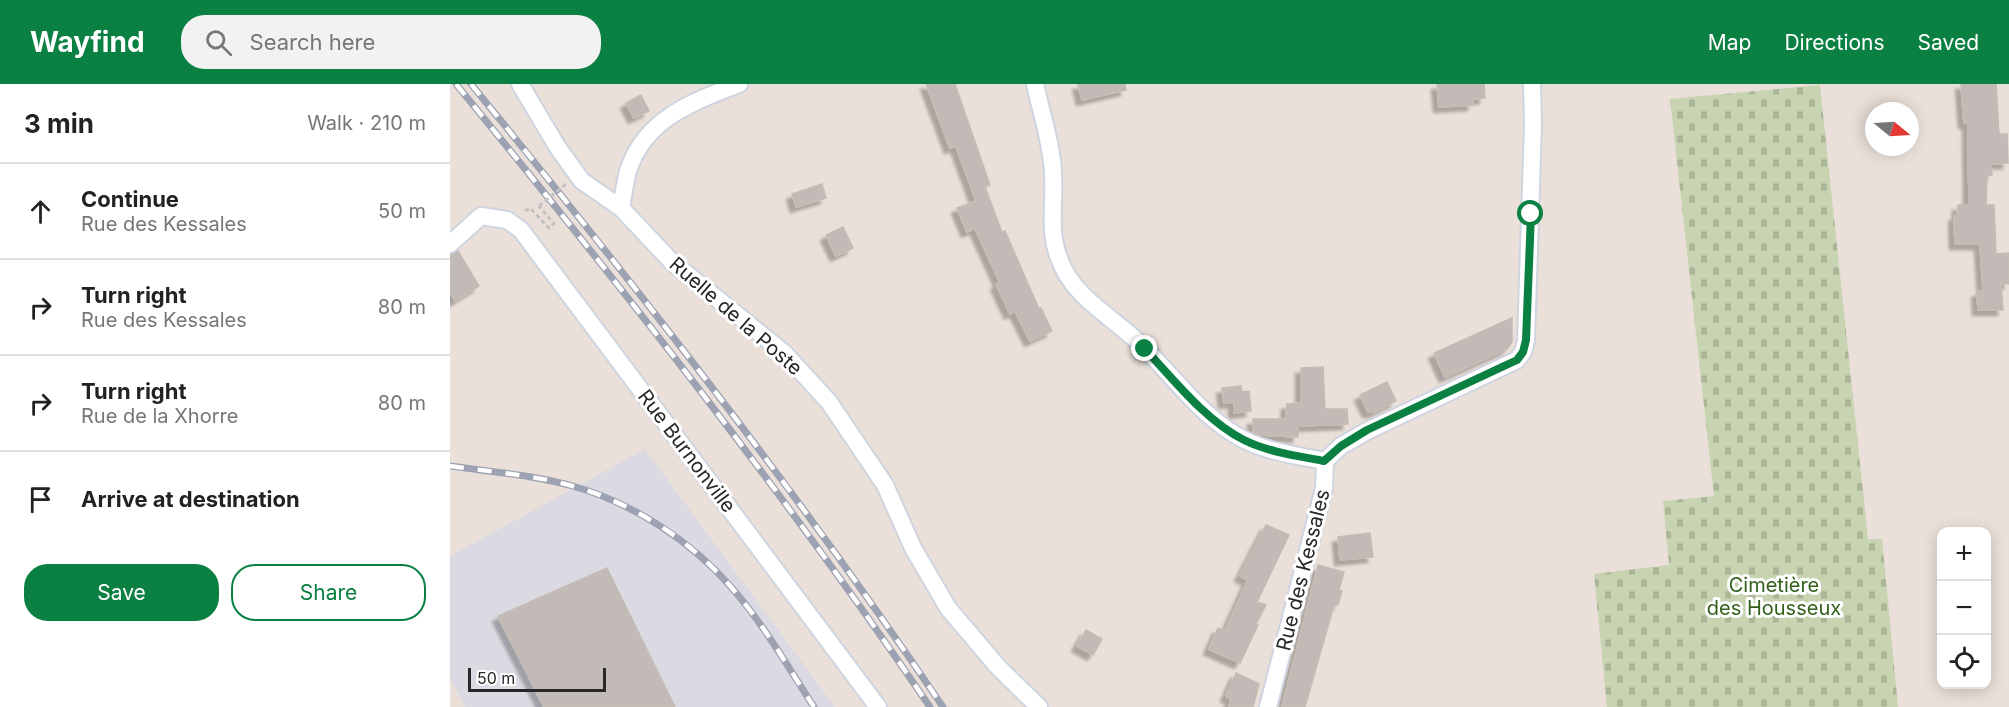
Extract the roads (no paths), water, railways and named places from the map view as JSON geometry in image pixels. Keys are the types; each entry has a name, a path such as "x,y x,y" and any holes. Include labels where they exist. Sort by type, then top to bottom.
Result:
{"street":[{"name":"Ruelle de la Poste","path":"520,84 558,147 582,181 621,208 672,262 784,353 829,402 885,485 913,548 948,608 998,667 1039,707"},
{"path":"621,208 629,169 634,157 662,121 675,111 739,84"},
{"path":"1035,84 1053,172 1052,214 1055,245 1062,268 1076,288 1136,339 1208,414 1233,434 1255,445 1324,461"},
{"name":"Rue des Kessales","path":"1268,707 1324,488 1324,461 1352,439 1517,360 1523,352 1526,340 1531,214 1532,84"},
{"name":"Rue Burnonville","path":"450,244 481,216 507,220 521,230 878,707"}],"railway":[{"path":"456,84 700,390 817,547 930,707"},
{"path":"471,84 714,390 831,547 943,707"},
{"path":"450,466 529,477 576,487 619,503 660,526 698,554 743,601 814,707"}],"park label":[{"name":"Cimetière des Housseux","path":"1774,596"}]}
